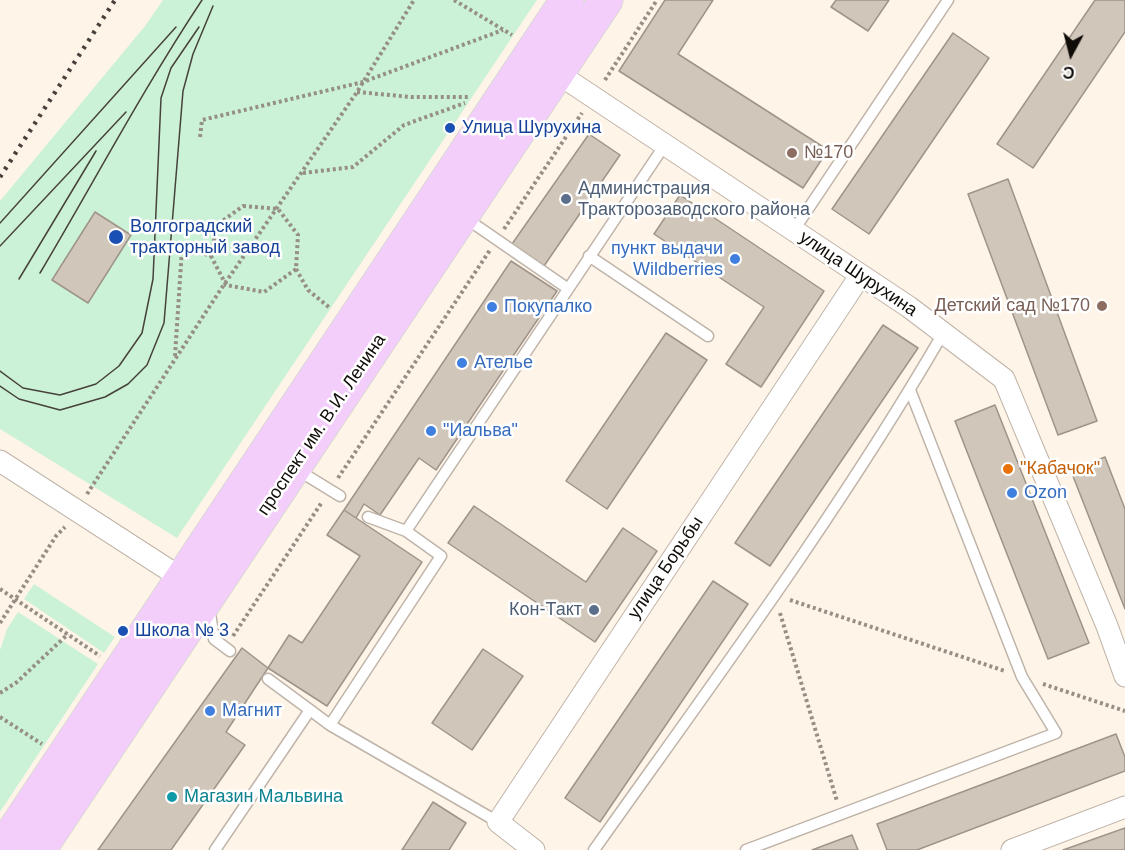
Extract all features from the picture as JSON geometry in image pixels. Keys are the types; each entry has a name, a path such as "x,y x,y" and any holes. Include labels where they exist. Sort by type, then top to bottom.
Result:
{"main road":[{"name":"проспект им. В.И. Ленина","path":"39,850 195,587 567,0"},
{"name":"проспект им. В.И. Ленина","path":"1,850 195,587 293,467 606,0"}],"street":[{"name":"улица Шурухина","path":"531,54 664,146 909,307 1004,379 1107,626 1125,676"},
{"name":"улица Борьбы","path":"498,822 860,276"},
{"path":"0,461 195,587"},
{"path":"1018,849 1125,807"},
{"path":"498,822 534,850"}],"lane":[{"path":"794,231 948,0"},
{"path":"406,531 664,146"},
{"path":"462,216 567,288"},
{"path":"589,256 708,336"},
{"path":"594,850 775,595 910,390 942,334"},
{"path":"746,850 1056,733 1022,677 910,390"},
{"path":"293,467 340,496"},
{"path":"330,724 441,556 406,531 368,517"},
{"path":"195,587 214,639 228,649"},
{"path":"268,679 330,724 498,822"},
{"path":"215,850 310,710"}],"path":[{"path":"0,623 56,536 81,513 89,488 357,92 414,0"},
{"path":"228,649 330,490 657,0"},
{"path":"200,136 202,120 363,82 504,30"},
{"path":"302,173 353,166 404,125 471,99 357,92"},
{"path":"226,285 211,256 217,225 243,206 278,209 298,235 296,268 308,290 332,310"},
{"path":"175,358 183,249"},
{"path":"193,250 211,256"},
{"path":"226,285 264,292 296,268"},
{"path":"0,589 106,660"},
{"path":"775,595 1125,711"},
{"path":"775,595 841,814"},
{"path":"0,693 17,682 68,634"},
{"path":"0,717 47,747"}],"green space":[{"path":"163,0 537,0 177,538 0,429 0,201 145,26"},
{"path":"34,584 115,637 104,653 24,599"},
{"path":"18,612 98,664 0,812 0,650 7,629"}],"building":[{"path":"665,0 713,0 678,54 828,150 803,188 619,71"},
{"path":"836,0 889,0 868,31 831,7"},
{"path":"1095,0 1125,0 1125,32 1033,168 997,144"},
{"path":"953,33 989,58 869,234 832,209"},
{"name":"Администрация Тракторозаводского района","path":"589,134 620,155 544,266 512,244"},
{"path":"1008,179 1097,421 1058,435 968,194"},
{"path":"680,195 824,291 761,387 726,364 764,307 654,234"},
{"path":"95,212 131,235 88,303 52,280"},
{"path":"511,261 557,291 436,470 419,458 380,515 364,504 356,518 344,510"},
{"path":"883,325 918,348 770,566 735,543"},
{"path":"666,333 707,360 607,509 566,481"},
{"path":"995,405 1089,643 1048,659 955,421"},
{"path":"1105,457 1125,509 1125,609 1071,471"},
{"path":"474,506 586,582 623,528 657,551 595,642 448,543"},
{"path":"344,510 422,562 327,706 268,668 289,635 302,643 360,556 327,535"},
{"path":"713,581 748,604 600,822 565,798"},
{"name":"Магазин Мальвина","path":"242,648 268,668 226,732 245,745 171,850 98,850"},
{"path":"483,649 523,676 472,750 432,723"},
{"path":"1116,734 1125,757 1125,771 917,850 887,850 877,824"},
{"path":"433,802 466,823 449,850 402,850"},
{"path":"1125,828 1125,850 1063,850"},
{"path":"852,835 858,850 812,850"}],"tram line":[{"path":"40,273 139,101 202,0"},
{"path":"0,386 19,399 60,410 105,397 128,384 147,365 164,323 183,91 193,54 213,6"},
{"path":"0,223 176,27"},
{"path":"0,371 23,388 60,395 96,384 119,366 142,333 153,279 161,98 171,68 199,27"},
{"path":"0,246 126,112"},
{"path":"19,279 96,151"}],"railway":[{"path":"0,177 115,0"}],"place":[{"name":"Улица Шурухина","path":"450,128"},
{"name":"№170","path":"792,153"},
{"name":"Администрация Тракторозаводского района","path":"566,199"},
{"name":"Волгоградский тракторный завод","path":"116,237"},
{"name":"пункт выдачи Wildberries","path":"735,259"},
{"name":"Детский сад №170","path":"1102,306"},
{"name":"Покупалко","path":"492,307"},
{"name":"Ателье","path":"462,363"},
{"name":"\"Иальва\"","path":"431,431"},
{"name":"\"Кабачок\"","path":"1008,469"},
{"name":"Ozon","path":"1012,493"},
{"name":"Кон-Такт","path":"594,610"},
{"name":"Школа № 3","path":"123,631"},
{"name":"Магнит","path":"210,711"},
{"name":"Магазин Мальвина","path":"172,797"}]}
